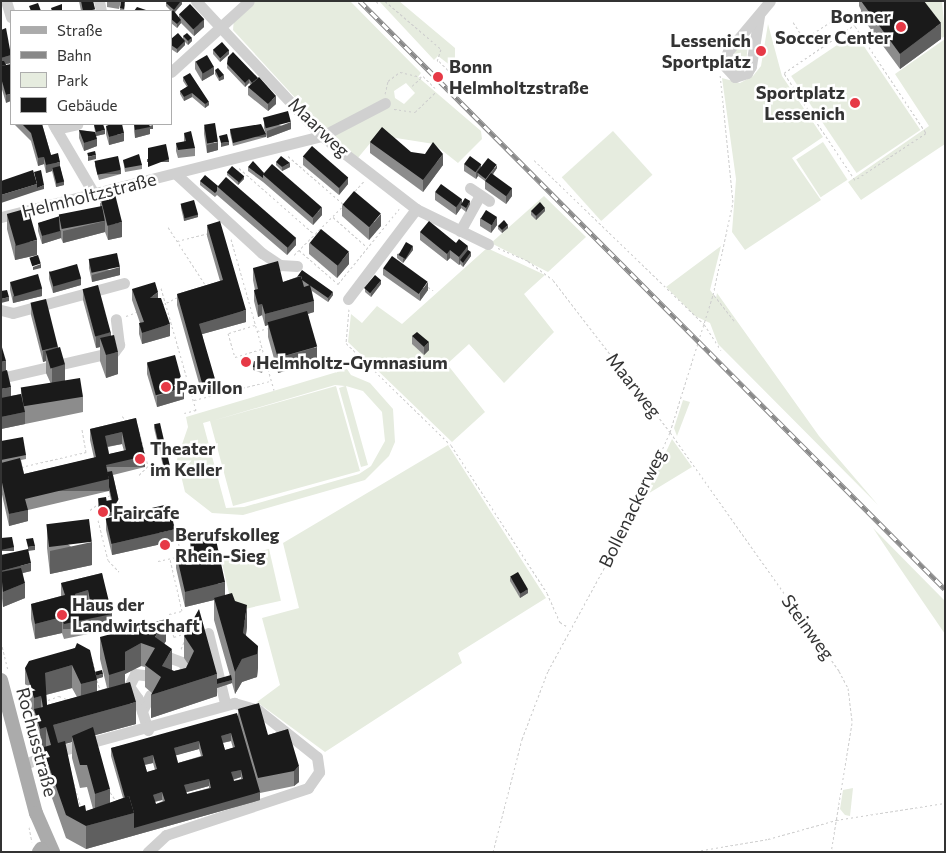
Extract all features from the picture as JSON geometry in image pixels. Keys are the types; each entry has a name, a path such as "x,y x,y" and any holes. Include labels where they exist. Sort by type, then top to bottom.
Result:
{"main road":[{"name":"Rochusstraße","path":"1,680 36,813 44,851"}],"street":[{"path":"6,1 10,14"},
{"name":"Maarweg","path":"196,1 322,136 414,211 488,244"},
{"path":"172,69 249,1"},
{"path":"758,16 747,73 735,77 722,64 734,41 770,1"},
{"name":"Helmholtzstraße","path":"1,217 322,136 388,104"},
{"path":"54,126 94,194"},
{"name":"Helmholtzstraße","path":"176,174 262,253 280,265 297,266"},
{"path":"460,231 480,195"},
{"path":"348,299 414,211"},
{"path":"1,310 13,312 124,283"},
{"path":"1,378 114,352 120,345 116,319"},
{"path":"208,633 225,702"},
{"path":"163,667 168,657 176,660 186,668 188,678 173,687"},
{"path":"148,730 130,680 140,672 152,676"},
{"path":"142,711 150,695"},
{"path":"23,765 52,753 207,714 225,702 258,710 292,734 317,757 319,772 308,788 166,835 148,852"}],"path":[{"path":"385,1 441,49 438,61 450,72"},
{"path":"793,22 804,40 843,14 853,26 926,133 854,180 784,73 853,26"},
{"name":"Bollenackerweg","path":"493,852 522,739 569,627 632,517 670,432 713,295 733,202 720,99 722,64"},
{"path":"435,88 423,76 406,71 393,75 385,89 388,104 402,113 415,112 436,92"},
{"path":"412,86 423,76"},
{"path":"278,148 344,204"},
{"path":"230,160 313,233"},
{"path":"534,160 704,324 722,350"},
{"path":"332,217 370,174"},
{"path":"368,248 329,215 299,250 338,284 368,248 402,205 414,211"},
{"path":"168,227 207,288 199,290"},
{"path":"177,242 213,231"},
{"path":"227,234 256,325 274,390"},
{"name":"Maarweg","path":"488,244 528,261 553,280 670,432"},
{"path":"425,284 433,290"},
{"path":"161,288 196,410 184,413"},
{"path":"713,295 735,322"},
{"path":"156,307 165,301 182,296"},
{"path":"348,299 346,343 451,445 547,593 560,622 569,627"},
{"path":"128,315 136,312"},
{"path":"256,325 228,332 235,357 262,349"},
{"path":"257,331 276,325"},
{"path":"193,400 271,380"},
{"path":"122,416 133,428 139,427 148,466 139,475"},
{"path":"16,464 86,452 82,429"},
{"name":"Steinweg","path":"670,432 848,688 852,723 831,852"},
{"path":"90,510 110,495"},
{"path":"158,561 181,556 172,514 165,513"},
{"path":"98,520 108,560 119,572"},
{"path":"100,526 108,524"},
{"path":"169,614 182,611 170,558"},
{"path":"193,625 195,631 174,637 172,632 200,622"},
{"path":"176,660 186,637"},
{"path":"90,652 102,696"},
{"path":"48,700 62,696 72,706"},
{"path":"71,770 83,814"},
{"path":"108,785 119,811"},
{"path":"691,852 768,839 836,820 945,803"}],"green space":[{"path":"256,1 350,1 421,73 418,77 481,131 482,139 458,163 434,144 377,135 357,159 333,139 233,30 234,18","holes":["406,83 415,93 404,104 395,98 394,91"]},
{"path":"379,1 399,1 455,48 455,69 438,56 434,60"},
{"path":"916,1 942,1 945,36 942,38"},
{"path":"768,24 782,76 823,137 792,158 821,200 745,250 732,232 736,179 722,78 740,83 753,76 761,66"},
{"path":"749,32 746,64 738,71 731,69 729,58"},
{"name":"Sportplatz Lessenich","path":"855,33 920,130 857,173 791,76"},
{"path":"945,39 945,144 861,200 848,182 929,126 895,74"},
{"path":"613,131 652,175 601,221 562,177"},
{"path":"823,142 848,180 821,197 796,159"},
{"path":"544,196 586,237 548,272 491,243"},
{"path":"721,246 710,290 716,298 717,293 819,436 878,505 718,344 710,323 695,316 666,287"},
{"path":"487,248 545,275 524,294 554,332 504,383 469,344 447,364 485,412 452,442 348,342 351,314 362,323 377,306 402,324"},
{"path":"347,369 351,375 370,383 393,409 395,442 389,456 365,480 243,515 212,513 185,492 177,459 188,427 186,417","holes":["335,385 345,386 339,388 361,467 368,465 346,386 363,391 382,412 385,441 371,466 359,474 244,507 226,508 203,423 210,421 233,506 360,471 336,386 212,421"]},
{"path":"683,400 690,402 677,436 674,428"},
{"path":"672,439 692,467 646,495"},
{"path":"448,445 546,598 458,653 462,663 325,752 257,702 280,685 262,618 299,608 283,543"},
{"path":"873,528 945,601 945,634 895,561"},
{"path":"269,549 281,601 233,612 221,560"},
{"path":"853,788 850,816 845,815 840,809 843,790"}],"building":[{"path":"81,1 93,1 95,9 83,10"},
{"path":"121,1 125,1 124,9 120,8"},
{"path":"167,1 181,1 174,10 166,3"},
{"name":"Bonner Soccer Center","path":"861,1 924,1 941,23 900,54"},
{"path":"38,3 41,10 31,10 29,6"},
{"path":"62,4 62,10 52,10 51,8"},
{"path":"190,4 204,19 193,30 179,14"},
{"path":"137,7 146,10 135,10"},
{"path":"173,10 181,20 177,24 172,20"},
{"path":"6,28 10,55 1,58 1,30"},
{"path":"178,33 185,41 177,49 172,46 172,38"},
{"path":"187,33 192,38 188,41 183,36"},
{"path":"222,42 229,50 220,58 213,50"},
{"path":"233,52 258,78 252,83 249,79 245,83 227,64 228,57"},
{"path":"207,55 214,67 203,74 196,62"},
{"path":"1,61 4,61 6,65 1,66"},
{"path":"10,64 10,94 6,95 1,78 1,66"},
{"path":"218,68 224,75 219,78 215,70"},
{"path":"190,73 209,102 205,104 192,93 184,97 180,91 188,86 183,77"},
{"path":"259,77 276,96 268,104 248,87"},
{"path":"288,111 291,122 266,128 263,118"},
{"path":"215,123 218,142 207,143 204,125"},
{"path":"261,124 266,134 233,143 230,129"},
{"path":"23,125 42,125 51,155 58,153 60,162 46,165 44,157 38,158 31,133"},
{"path":"94,125 103,125 105,130 96,132"},
{"path":"122,125 124,133 109,137 106,126"},
{"path":"134,125 149,125 150,127 135,130"},
{"path":"382,127 411,152 425,154 433,142 443,154 423,180 370,142"},
{"path":"79,130 95,132 97,139 84,143"},
{"path":"191,131 195,148 178,150 176,143 186,141 184,133"},
{"path":"227,134 229,142 221,143 219,136"},
{"path":"166,144 169,159 148,167 148,148"},
{"path":"312,146 348,177 339,188 303,157"},
{"path":"95,151 96,155 88,157 87,153"},
{"path":"139,154 142,165 125,168 123,160"},
{"path":"118,156 121,170 97,175 95,161"},
{"path":"281,156 290,163 282,167 276,162"},
{"path":"470,156 481,164 475,172 464,164"},
{"path":"488,158 497,165 486,179 477,172"},
{"path":"253,161 264,173 263,178 248,167"},
{"path":"272,164 322,207 313,218 263,175"},
{"path":"60,166 64,181 56,184 52,168"},
{"path":"232,166 244,176 239,182 227,172"},
{"path":"33,170 37,184 1,195 1,181"},
{"path":"41,170 44,185 37,188 34,172"},
{"path":"491,173 512,188 506,196 485,181"},
{"path":"205,175 218,186 215,193 200,181"},
{"path":"226,177 296,238 288,248 217,187"},
{"path":"441,184 462,199 456,207 435,192"},
{"path":"114,190 122,222 107,226 99,194"},
{"path":"354,191 381,213 369,227 342,205"},
{"path":"465,198 470,201 466,208 461,205"},
{"path":"194,200 198,214 185,218 181,204"},
{"path":"540,202 545,208 536,216 531,211"},
{"path":"102,206 105,221 62,229 59,214"},
{"path":"28,208 37,240 16,246 7,214"},
{"path":"486,210 497,217 492,225 481,218"},
{"path":"63,215 59,217 60,231 42,236 38,223"},
{"path":"504,220 508,225 502,230 498,226"},
{"path":"220,221 246,310 199,324 215,379 202,383 177,294 223,280 207,225"},
{"path":"429,221 456,243 459,239 468,246 459,257 450,250 447,254 420,232"},
{"path":"321,229 349,252 338,266 310,243"},
{"path":"406,242 413,246 405,259 398,255"},
{"path":"468,250 471,252 463,263 460,260"},
{"path":"117,253 120,267 92,273 89,259"},
{"path":"38,255 41,264 32,266 29,258"},
{"path":"392,256 428,282 419,294 383,268"},
{"path":"278,261 283,282 301,276 304,287 310,285 314,301 265,314 262,304 258,305 254,290 258,289 253,268"},
{"path":"77,264 81,278 53,286 49,272"},
{"path":"302,270 333,292 328,298 302,280 301,276 297,277"},
{"path":"38,274 42,288 14,296 10,282"},
{"path":"375,275 381,280 370,293 364,288"},
{"path":"155,282 158,292 150,298 161,298 170,324 142,333 139,323 144,322 132,289"},
{"path":"98,285 111,332 95,336 83,289"},
{"path":"7,290 9,297 1,299 1,291"},
{"path":"46,299 58,347 42,350 30,303"},
{"path":"307,311 317,347 278,358 268,322"},
{"path":"417,332 429,342 424,347 412,336"},
{"path":"114,335 118,352 106,355 100,338"},
{"path":"1,344 6,361 1,362"},
{"path":"60,347 65,364 51,368 46,351"},
{"name":"Pavillon","path":"175,355 184,388 156,395 147,363"},
{"path":"254,361 264,363 263,369 253,367"},
{"path":"7,370 11,387 1,389 1,372"},
{"path":"80,378 83,397 24,406 21,387"},
{"path":"21,394 25,412 1,417 1,398"},
{"path":"136,418 145,456 106,465 109,479 25,499 28,510 9,514 1,478 1,463 20,458 24,474 96,457 90,429","holes":["122,432 126,450 109,454 105,436"]},
{"path":"160,423 170,465 164,466 154,424"},
{"path":"23,437 26,455 1,460 1,441"},
{"path":"112,471 122,515 115,517 114,511 108,513 106,501 112,500 107,472"},
{"path":"106,497 108,509 100,510 98,498"},
{"path":"169,504 175,529 112,544 106,519"},
{"path":"89,519 92,542 49,547 46,524"},
{"path":"215,535 225,582 185,592 176,553 192,549 190,541"},
{"path":"12,537 14,547 1,550 1,538"},
{"path":"33,538 35,546 28,547 26,539"},
{"path":"28,549 31,563 1,571 1,555"},
{"path":"21,568 25,583 3,592 1,572"},
{"path":"518,572 528,589 520,594 510,576"},
{"path":"102,573 112,614 64,624 62,617 35,624 31,604 65,595 61,583","holes":["88,590 91,606 78,609 75,594"]},
{"path":"232,593 235,601 247,605 243,633 258,646 257,654 242,659 235,672 214,598"},
{"path":"199,609 217,674 151,695 161,677 145,665 155,648 141,643 125,652 125,670 109,675 100,637 166,619 155,637 172,649 162,666 174,671 186,668 194,651 184,636"},
{"path":"77,643 90,650 97,680 81,684 72,665 45,673 47,705 130,682 136,702 53,725 58,743 65,741 79,807 85,805 86,811 129,796 134,813 86,826 66,815 45,755 44,747 51,745 46,727 40,729 34,709 43,707 41,696 34,698 25,668 29,661 75,648"},
{"path":"102,670 103,674 96,676 95,672"},
{"path":"231,675 232,680 217,684 217,679"},
{"path":"259,703 268,735 288,729 299,766 294,771 258,778 238,709"},
{"path":"237,713 260,792 134,828 134,813 129,796 125,798 111,748","holes":["231,733 235,747 225,750 221,736","199,741 203,756 178,763 174,748","153,755 157,769 147,772 143,758","241,770 243,779 234,781 231,772","209,779 211,788 187,794 184,785","162,792 165,801 156,804 153,795"]},
{"path":"93,727 110,789 95,794 87,765 80,765 72,736"}],"railway":[{"path":"360,1 945,589"}],"place":[{"name":"Bonner Soccer Center","path":"901,27"},
{"name":"Lessenich Sportplatz","path":"761,51"},
{"name":"Bonn Helmholtzstraße","path":"438,77"},
{"name":"Sportplatz Lessenich","path":"855,103"},
{"name":"Helmholtz-Gymnasium","path":"246,362"},
{"name":"Pavillon","path":"166,387"},
{"name":"Theater im Keller","path":"140,459"},
{"name":"Faircafe","path":"103,512"},
{"name":"Berufskolleg Rhein-Sieg","path":"165,545"},
{"name":"Haus der Landwirtschaft","path":"62,615"}]}
